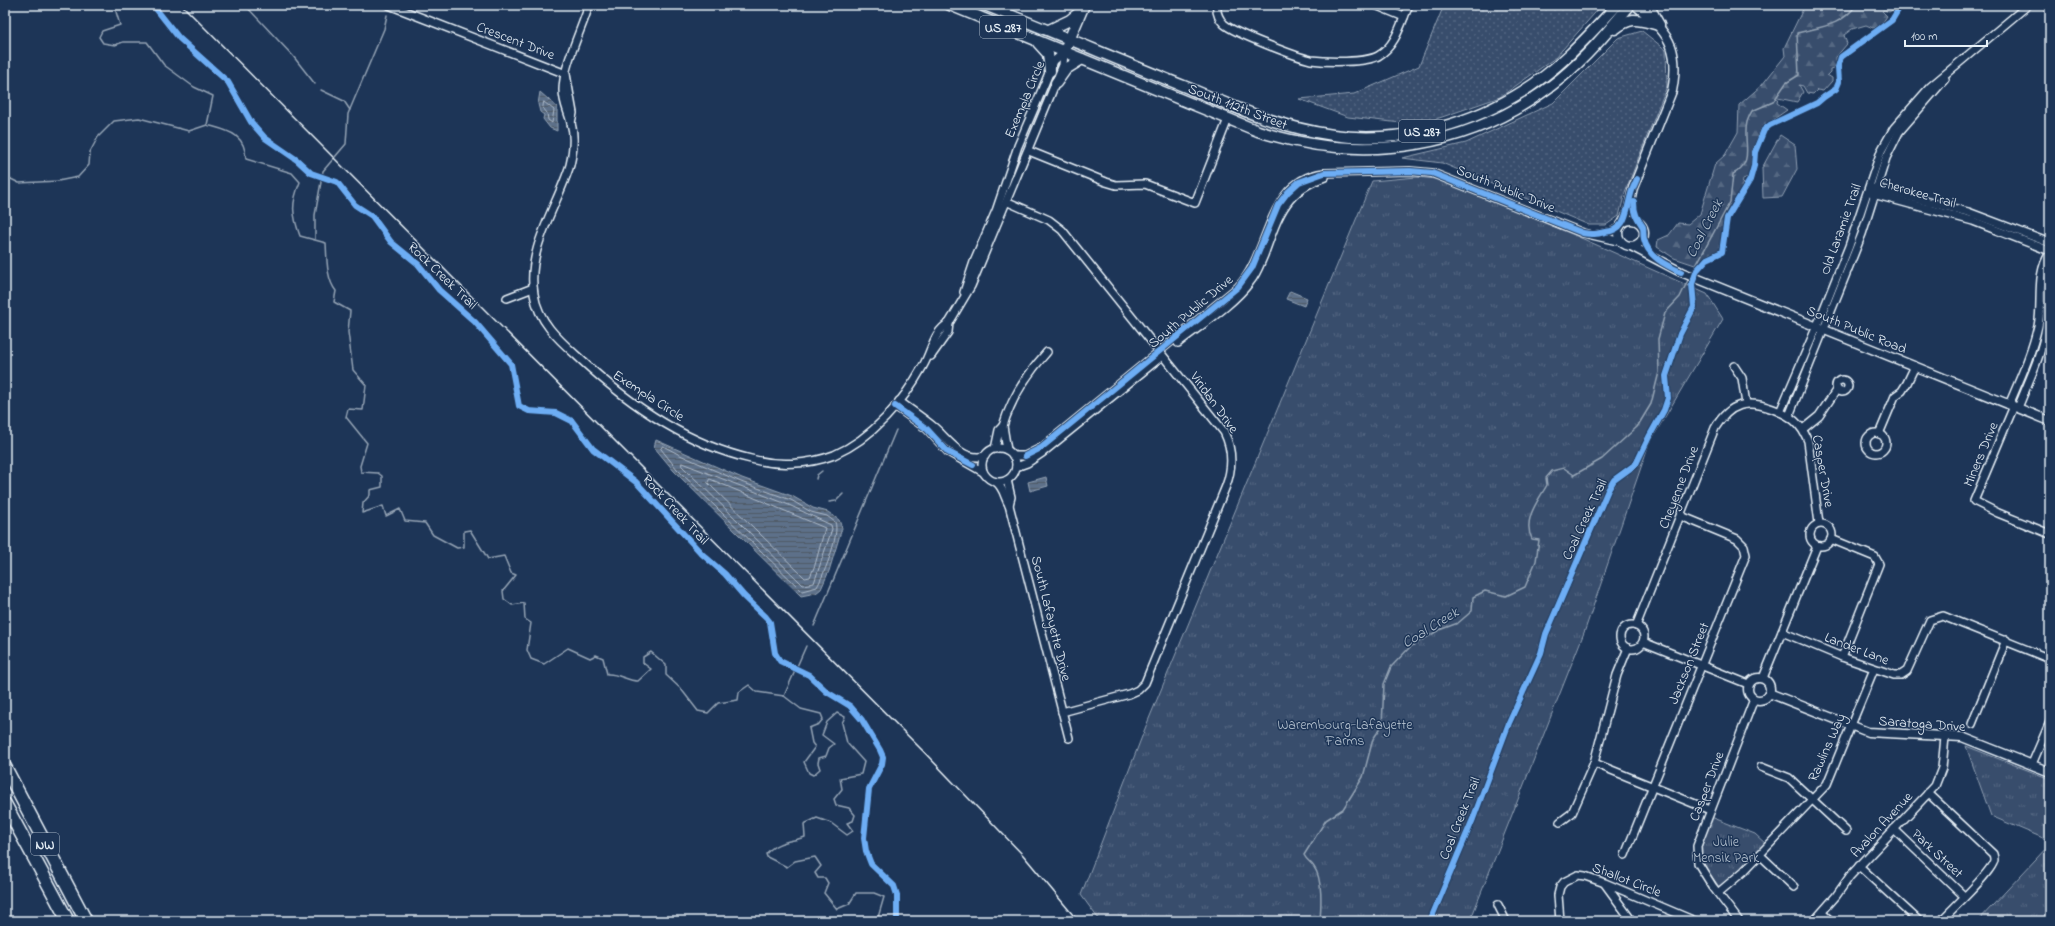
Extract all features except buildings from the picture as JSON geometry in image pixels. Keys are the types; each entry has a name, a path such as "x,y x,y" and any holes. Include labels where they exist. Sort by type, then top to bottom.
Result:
{"highway":[{"name":"NW","path":"5,768 86,921"},
{"name":"NW","path":"5,804 68,921"}],"main road":[{"name":"South 112th Street","path":"950,5 1228,119 1278,137 1336,148 1386,148 1421,143 1474,129 1508,114 1561,78 1591,50 1630,5"},
{"name":"South 112th Street","path":"985,5 1049,30 1103,54 1267,119 1333,135 1369,137 1405,134 1441,127 1495,107 1521,93 1571,54 1617,5"},
{"path":"1596,27 1606,5"},
{"path":"1648,5 1659,25"},
{"path":"1049,30 1070,20 1083,8"},
{"path":"1064,52 1083,8"},
{"path":"1591,50 1624,21 1635,19 1659,25"},
{"path":"1035,40 1048,54 1050,71"},
{"path":"1056,83 1066,69 1082,59"}],"street":[{"name":"Crescent Drive","path":"389,5 566,74"},
{"path":"566,74 589,5"},
{"path":"1217,5 1218,16 1229,28 1299,57 1312,60 1365,60 1374,58 1387,49 1393,41 1408,5"},
{"path":"1375,5 1404,17"},
{"path":"1622,242 1618,235 1621,224 1628,213 1631,194 1672,91 1675,77 1673,52 1668,40 1659,25 1635,5"},
{"name":"Old Laramie Trail","path":"1789,416 1856,228 1872,191 1881,151 1894,128 1930,87 2028,5"},
{"name":"Exempla Circle","path":"566,74 573,113 571,123 573,143 570,163 540,242 533,269 533,288 537,307 545,322 561,341 596,374 622,394 667,423 703,442 733,454 774,463 796,463 826,458 845,449 867,435 897,404 925,363 935,338 942,328 949,323 962,298 974,262 996,211 1018,146 1054,61 1064,52"},
{"name":"Exempla Circle","path":"962,298 971,286 1008,202 1063,65 1064,52"},
{"path":"1029,151 1106,182 1116,185 1145,184 1195,203 1228,119"},
{"name":"South Public Drive","path":"1016,466 1027,463 1042,453 1233,292 1245,280 1256,258 1275,211 1291,189 1299,182 1312,176 1324,173 1333,174 1410,171 1432,173 1583,232 1596,235"},
{"path":"1596,235 1631,246 1639,244 1643,238 1644,230 1638,221 1634,209 1637,179"},
{"name":"Cherokee Trail","path":"1872,191 1968,212 2050,243"},
{"name":"Cherokee Trail","path":"1872,191 1973,221 2050,252"},
{"name":"Viridan Drive","path":"1008,202 1049,220 1059,227 1224,432 1229,442 1232,470 1145,683 1138,690 1129,694 1062,712"},
{"path":"1596,235 1611,232 1621,224 1631,220 1638,221"},
{"path":"1643,238 1655,258"},
{"name":"South Public Road","path":"1631,246 1681,272 1704,282 2050,421"},
{"path":"2014,406 2036,334 2044,263 2050,252"},
{"path":"2014,406 2042,344 2046,328 2047,278 2050,266"},
{"path":"507,298 533,288"},
{"name":"Old Laramie Trail","path":"1780,412 1821,328"},
{"path":"995,449 999,430 1003,426 1015,398 1030,374 1048,352"},
{"name":"South Public Drive","path":"1013,456 1025,456 1035,452 1161,354"},
{"path":"1734,366 1742,378 1746,404"},
{"path":"1879,434 1895,396 1902,392 1914,366"},
{"path":"1803,429 1819,416 1837,389"},
{"path":"897,404 936,429 943,438 960,452 975,458 985,456 995,449 1007,450"},
{"path":"897,404 927,429 948,452 983,472 988,479 996,482 1007,480 1014,475 1016,466 1013,456 1007,450 1003,426"},
{"name":"Cheyenne Drive","path":"1636,626 1715,428 1722,416 1730,410 1746,404 1762,405 1780,412"},
{"name":"Miners Drive","path":"2014,406 1974,501 1998,513 2050,534"},
{"name":"Casper Drive","path":"1780,412 1789,416 1803,429 1808,441 1819,523"},
{"path":"983,472 982,464 985,456"},
{"name":"South Lafayette Drive","path":"1007,480 1010,497 1009,505"},
{"name":"South Lafayette Drive","path":"996,482 1002,488 1005,499 1009,505 1069,738"},
{"name":"Jackson Street","path":"1625,855 1746,555 1744,546 1737,539 1681,516"},
{"path":"1819,523 1826,524 1831,529 1832,539 1824,546 1817,546 1810,539 1810,532 1813,526 1819,523"},
{"path":"1832,539 1874,557 1878,561 1879,566 1842,657"},
{"path":"1763,678 1817,546"},
{"name":"Lander Lane","path":"1782,632 1874,669 1894,675 1901,675 1907,671 1930,620 1935,617 1943,616 2006,640 2050,659"},
{"path":"1626,626 1636,626 1643,632 1643,642 1635,649 1628,648 1621,641 1621,631 1626,626"},
{"path":"1972,724 2006,640"},
{"path":"1643,642 1748,684"},
{"path":"1560,822 1572,813 1594,763 1617,675 1628,648"},
{"name":"Rawlins Way","path":"1718,893 1736,879 1760,855 1813,801 1827,784 1874,669"},
{"path":"1756,678 1763,678 1768,683 1769,693 1764,699 1754,699 1748,693 1748,684 1756,678"},
{"name":"Saratoga Drive","path":"1769,693 1851,726 1878,734 1969,739 2050,772"},
{"name":"Casper Drive","path":"1739,921 1698,863 1697,846 1754,699"},
{"path":"2032,764 2050,724"},
{"name":"Avalon Avenue","path":"1814,921 1859,866 1928,793 1940,775 1945,737"},
{"path":"1594,763 1710,810"},
{"path":"1761,767 1789,778 1846,831"},
{"path":"1928,793 1993,854 1993,864 1941,921"},
{"name":"Park Street","path":"1894,829 1964,896"},
{"path":"1760,855 1794,887"},
{"path":"1859,866 1919,921"},
{"name":"Shallot Circle","path":"1561,919 1558,895 1560,887 1571,877 1585,876 1695,921"},
{"path":"1605,883 1632,921"},
{"path":"1498,905 1506,921"},
{"path":"1822,913 1831,921"}],"green space":[{"path":"1444,5 1602,5 1555,58 1500,97 1419,125 1348,117 1299,99 1354,94 1419,66"},
{"path":"1805,5 1896,5 1896,8 1889,12 1884,10 1882,11 1887,16 1881,25 1873,28 1866,25 1852,29 1844,35 1847,44 1836,57 1836,67 1830,69 1830,72 1827,75 1832,78 1832,81 1823,91 1817,90 1813,94 1807,93 1803,86 1799,85 1803,92 1797,102 1778,98 1777,103 1787,110 1761,128 1752,151 1750,176 1743,179 1741,189 1725,219 1720,251 1695,265 1674,258 1657,247 1658,240 1669,235 1678,223 1688,224 1700,214 1715,164 1725,155 1738,132 1739,105 1762,85 1785,56 1784,48"},
{"path":"1642,31 1666,50 1667,86 1625,192 1619,216 1606,225 1589,225 1442,163 1402,158 1466,143 1553,103 1618,38"},
{"path":"1780,135 1795,145 1797,169 1782,197 1763,198 1762,168"},
{"name":"Warembourg-Lafayette Farms","path":"1417,177 1436,179 1572,234 1707,294 1723,319 1649,444 1585,630 1470,921 1100,921 1081,895 1146,726 1372,181"},
{"path":"1966,746 2050,779 2050,841 1991,816"},
{"name":"Julie Mensik Park","path":"1711,817 1755,834 1767,845 1720,888 1706,868 1701,854 1703,839"},
{"path":"2050,844 2050,921 1978,921"}],"water":[{"path":"540,92 557,107 557,131 550,128 543,119 544,115 540,112 538,104"},
{"path":"1290,291 1307,298 1304,306 1286,299"},
{"path":"656,440 742,478 792,496 813,508 828,512 839,520 842,528 829,571 821,589 816,593 801,596 674,471 654,447"},
{"path":"1046,477 1048,486 1030,491 1028,482"}],"waterway":[{"path":"103,5 104,7 114,5 120,25 102,31 99,37 103,43 115,45 123,42 147,42 164,65 194,87 213,96 207,125 222,129 239,138 245,150 246,159 292,173 300,182 294,203 294,215 297,228 300,236 326,243 330,280 336,291 334,302 350,311 348,332 353,370 366,385 363,410 348,409 346,417 367,443 360,466 361,472 378,473 382,476 382,487 370,490 370,495 363,503 362,513 383,506 386,516 400,509 405,521 425,523 433,535 457,548 464,547 464,531 470,530 488,559 504,556 511,573 516,575 503,591 504,599 512,605 524,603 525,619 531,623 527,650 531,659 544,664 568,648 590,658 596,655 603,658 607,674 638,681 651,669 643,663 643,657 651,652 666,665 666,675 681,689 698,711 708,713 718,703 738,700 739,692 749,685 757,692 784,696 801,709 821,714 823,719 819,724 809,728 812,743 815,747 804,762 809,773 813,775 820,769 818,763 819,758 826,756 829,748 834,744 822,735 827,722 837,713 845,717 842,723 847,743 864,762 861,774 840,778 842,789 834,799 836,805 849,808 855,815 853,821 847,823 853,831 847,835 831,823 817,818 804,824 805,837 779,844 766,854 767,857 787,867 795,861 815,857 821,866 815,873 818,878 825,878 828,883 824,893 837,909 849,904 856,893 874,893 884,897 877,921"},
{"path":"245,5 293,56 315,84"},
{"name":"Coal Creek","path":"1692,273 1730,202 1733,174 1740,169 1746,158 1746,129 1747,122 1752,111 1773,102 1786,83 1799,75 1797,33 1837,22 1850,12 1856,5"},
{"path":"315,239 315,215 323,171 346,144 348,114 384,29 387,15"},
{"path":"321,90 344,101 350,110"},
{"path":"5,176 19,183 58,181 78,177 89,165 90,152 98,137 114,121 139,118 189,131 207,125"},
{"name":"Coal Creek","path":"1320,921 1321,893 1319,879 1314,867 1304,855 1326,820 1343,809 1363,777 1373,739 1382,726 1384,684 1391,667 1410,647 1439,630 1458,623 1472,611 1473,597 1485,591 1506,596 1525,587 1536,561 1539,540 1532,539 1529,532 1530,518 1532,511 1547,485 1546,478 1552,471 1564,468 1574,475 1602,459 1637,427 1651,404 1659,372 1658,339 1665,313 1680,297 1689,278"},
{"path":"814,626 896,430"},
{"path":"816,479 817,475 822,471"},
{"path":"829,502 836,501 843,494"},
{"path":"784,696 806,646"}],"railway":[{"path":"182,5 923,751 1023,855 1078,921"}],"cycle path":[{"name":"Rock Creek Trail","path":"153,5 179,38 228,82 251,122 265,138 297,160 311,173 337,182 355,205 372,216 391,242 418,264 439,290 475,322 511,364 519,406 529,411 556,413 572,421 593,449 636,482 702,554 725,574 744,596 766,617 770,622 775,653 780,661 809,675 827,692 850,706 862,720 883,757 882,764 869,789 864,838 866,851 871,864 894,886 897,895 897,921"},
{"name":"Coal Creek Trail","path":"1430,921 1473,819 1509,723 1541,653 1546,634 1608,490 1614,480 1636,464 1664,410 1668,398 1666,376 1680,334 1694,307 1692,284 1697,270 1707,259 1722,252 1727,218 1750,180 1754,166 1755,152 1764,130 1770,125 1817,103 1836,89 1839,82 1838,67 1841,57 1892,20 1901,5"},
{"path":"1025,456 1041,448 1238,287 1252,268 1278,205 1288,192 1299,182 1324,173 1410,171 1432,173 1583,233 1592,234 1612,230 1618,228 1622,224 1631,192 1637,179"},
{"path":"1634,202 1635,212 1643,227 1644,239 1649,251 1658,260 1681,272"},
{"path":"895,406 927,429 948,452 973,465"}]}
